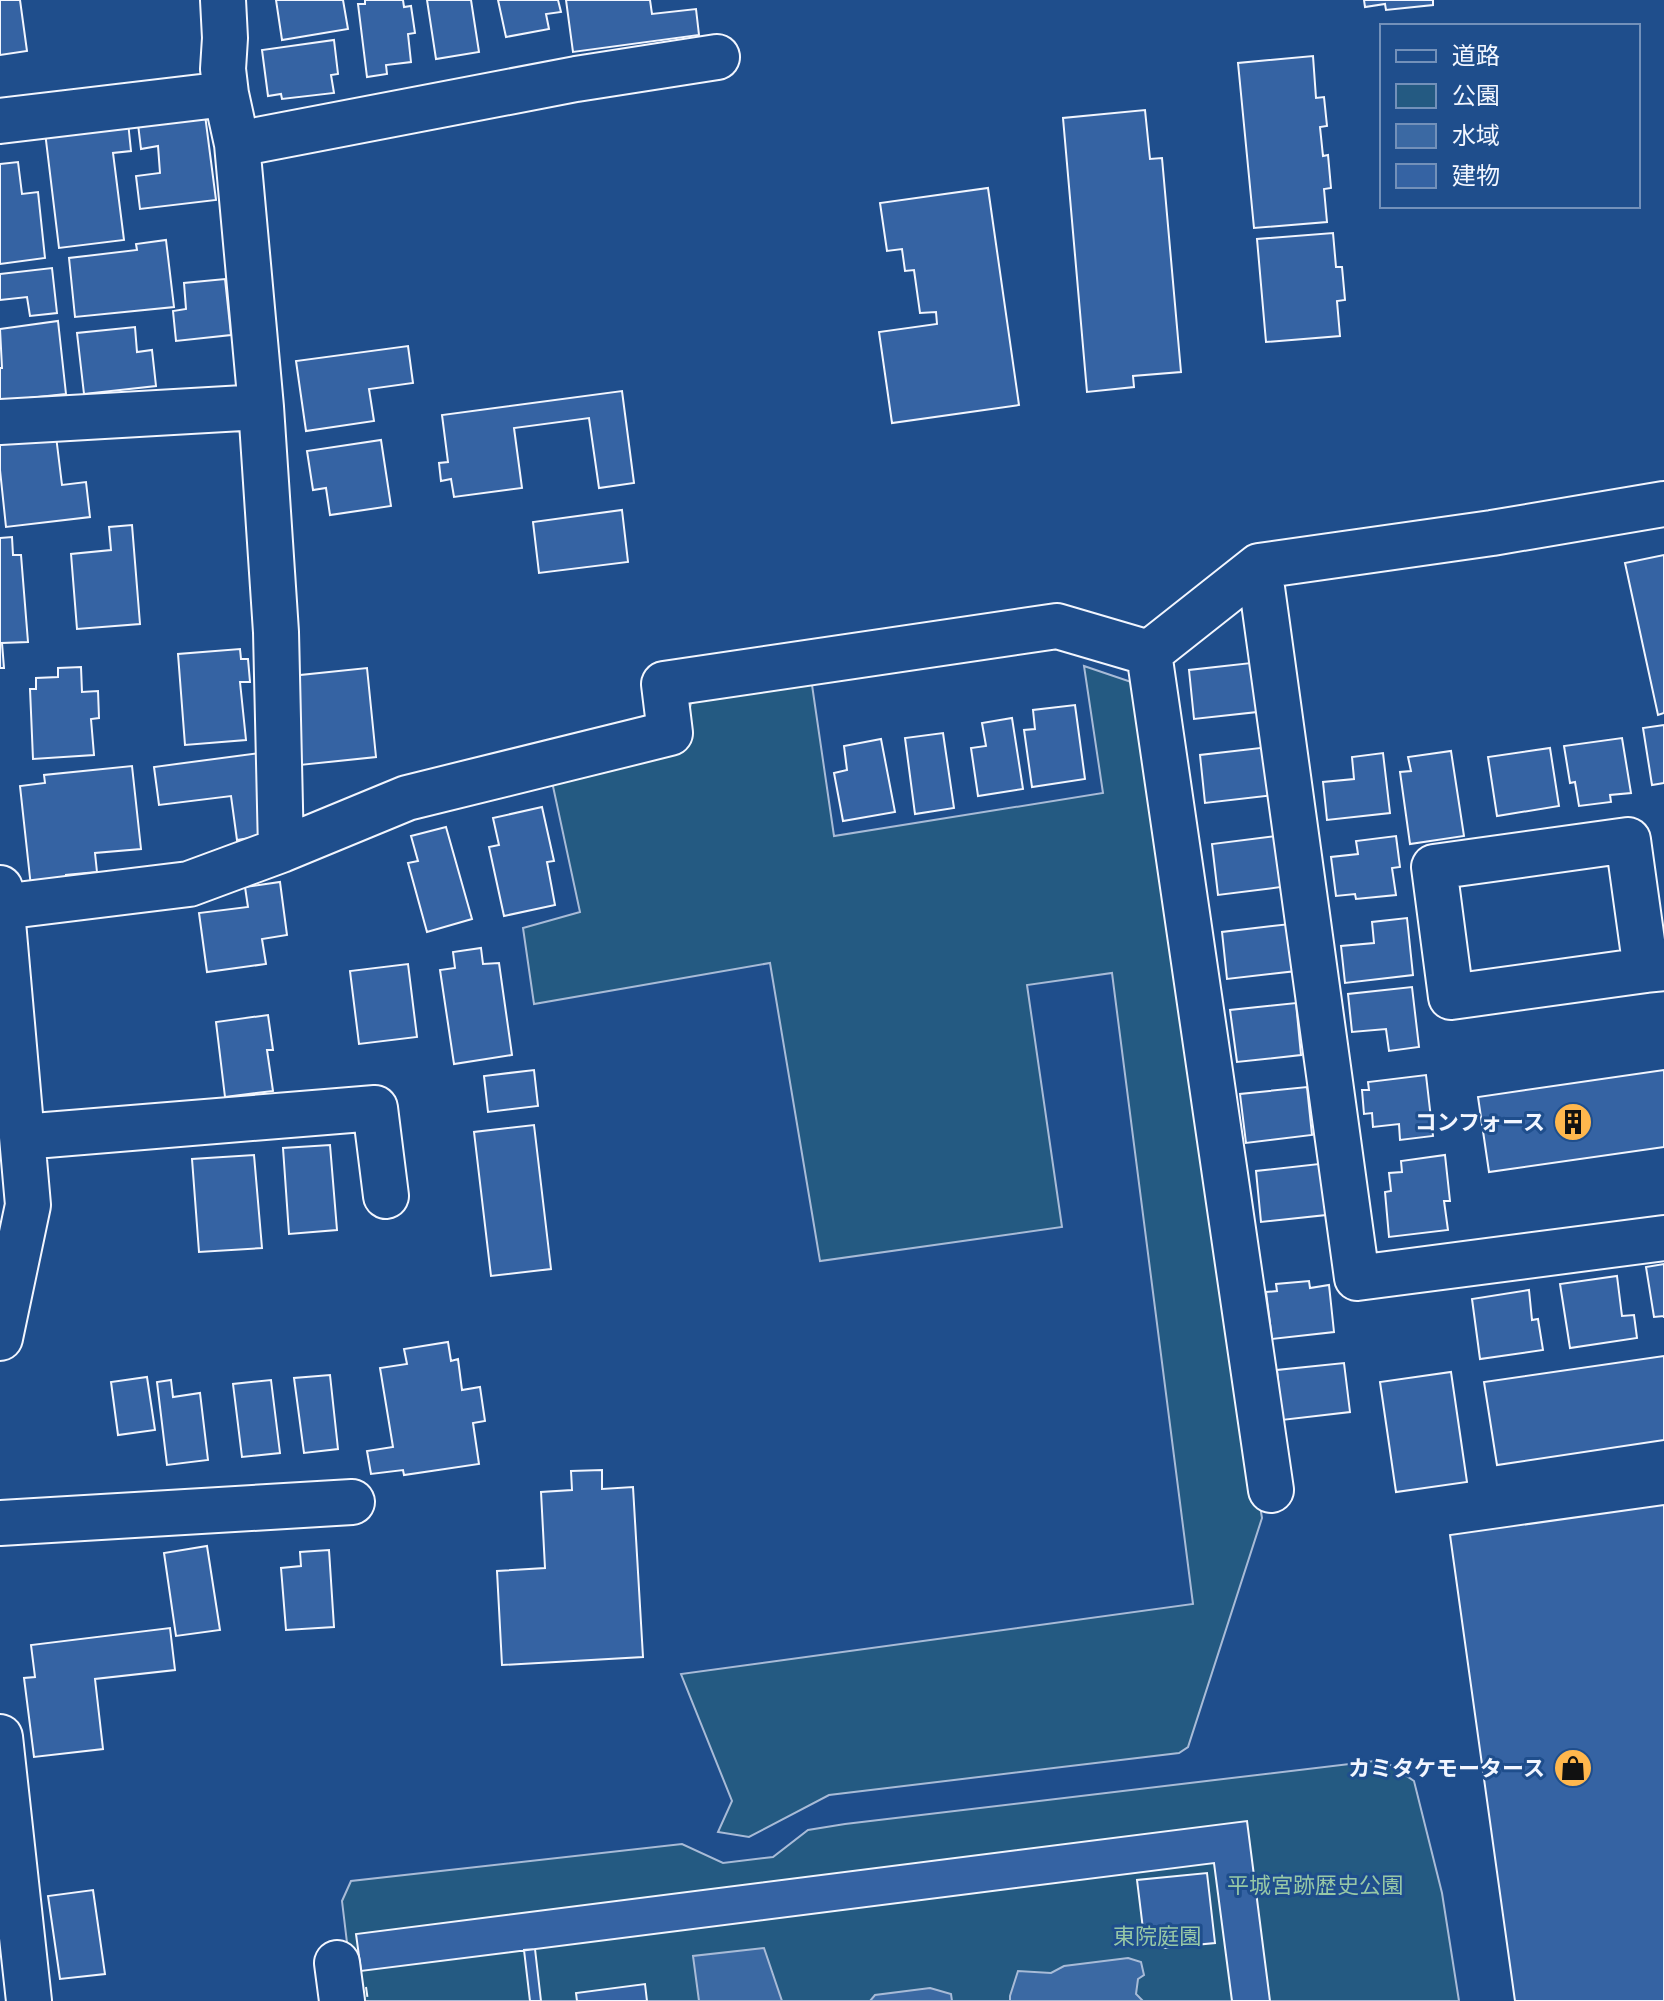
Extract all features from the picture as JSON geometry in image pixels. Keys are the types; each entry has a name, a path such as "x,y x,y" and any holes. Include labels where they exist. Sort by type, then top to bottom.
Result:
{"street":[{"path":"223,0 223,69 237,144 261,407 276,632 281,850"},
{"path":"237,144 576,79 717,57"},
{"path":"0,121 226,94"},
{"path":"0,422 261,407"},
{"path":"1149,653 1259,566 1492,533 1664,504"},
{"path":"1259,566 1357,1278 1664,1238"},
{"path":"0,1338 28,1205 1,898 189,884 407,798 670,733 664,684 1057,626 1149,653"},
{"path":"1149,653 1271,1490"},
{"path":"1628,840 1655,969 1451,997 1434,867 1628,840"},
{"path":"22,1137 375,1108 386,1196"},
{"path":"0,1523 352,1502"},
{"path":"0,1737 19,1990"}],"green space":[{"path":"1084,666 1146,687 1213,1210 1262,1518 1188,1747 1179,1753 829,1795 749,1837 718,1832 732,1801 681,1674 1193,1604 1112,973 1027,985 1062,1227 820,1261 770,963 534,1004 523,928 580,912 551,777 682,747 692,698 811,678 834,836 1103,793"},
{"name":"平城宮跡歴史公園","path":"1383,1760 1414,1781 1442,1893 1459,2001 354,2001 342,1901 351,1881 682,1844 723,1863 773,1857 808,1830 845,1824"}],"water":[{"path":"764,1948 782,2001 699,2001 693,1956"},
{"path":"1128,1958 1141,1962 1144,1975 1138,1979 1136,1994 1143,2001 1010,2001 1018,1971 1051,1973 1064,1966"},
{"path":"930,1988 951,1994 952,2001 870,2001 875,1995"}],"building":[{"path":"0,0 20,0 27,51 0,55"},
{"path":"276,0 343,0 348,29 282,40"},
{"path":"365,0 403,0 404,7 411,6 415,33 408,34 411,62 386,65 387,74 367,77 358,4 365,4"},
{"path":"427,0 471,0 479,52 436,59"},
{"path":"498,0 558,0 561,12 546,14 549,29 506,37"},
{"path":"566,0 650,0 652,14 696,9 699,35 573,52"},
{"path":"1364,0 1433,0 1433,5 1386,10 1385,4 1365,7"},
{"path":"334,40 338,74 331,75 334,93 282,99 281,94 268,96 262,50"},
{"path":"1313,56 1316,98 1324,97 1327,126 1320,127 1323,156 1328,155 1331,188 1324,189 1327,222 1254,228 1238,63"},
{"path":"1145,110 1150,159 1162,158 1181,372 1133,376 1134,387 1087,392 1063,118"},
{"path":"205,115 216,200 140,209 136,176 160,173 158,146 141,149 138,124"},
{"path":"128,122 131,151 113,153 124,240 59,248 45,132"},
{"path":"18,162 22,194 38,192 45,258 0,264 0,164"},
{"path":"988,188 1019,405 892,423 879,332 937,324 936,312 920,313 914,270 905,271 902,249 887,251 880,203"},
{"path":"1333,233 1336,267 1342,267 1345,300 1337,301 1340,336 1266,342 1257,239"},
{"path":"166,240 174,307 75,317 69,258 137,250 136,244"},
{"path":"52,268 57,313 30,316 27,297 0,300 0,274"},
{"path":"225,279 231,335 176,341 173,311 186,309 184,283"},
{"path":"58,321 66,394 0,401 0,329"},
{"path":"135,327 137,352 152,350 156,386 84,394 77,333"},
{"path":"408,346 413,383 369,389 374,421 306,431 296,361"},
{"path":"622,391 634,483 599,488 589,418 514,428 522,488 454,497 451,479 441,481 439,463 448,462 442,415"},
{"path":"56,436 62,485 86,482 90,517 6,527 0,443"},
{"path":"381,440 391,506 330,515 326,488 313,490 307,451"},
{"path":"622,510 628,562 539,573 533,522"},
{"path":"132,525 140,624 77,629 71,554 111,550 109,527"},
{"path":"12,537 13,555 21,555 28,642 2,643 4,668 0,668 0,538"},
{"path":"1664,555 1664,713 1658,715 1625,563"},
{"path":"240,649 241,659 248,659 250,682 240,682 246,740 185,745 178,654"},
{"path":"1251,663 1257,712 1194,719 1189,670"},
{"path":"81,667 82,692 98,691 99,718 91,719 94,755 33,759 30,689 36,689 36,678 58,677 58,668"},
{"path":"367,668 376,757 300,765 291,676"},
{"path":"1075,705 1085,779 1032,787 1024,730 1035,729 1033,710"},
{"path":"1012,718 1023,789 978,796 971,748 986,746 982,723"},
{"path":"1664,725 1664,783 1652,785 1643,728"},
{"path":"943,733 954,808 915,814 905,738"},
{"path":"1622,738 1631,793 1610,795 1611,802 1579,806 1575,782 1570,783 1564,746"},
{"path":"881,739 895,812 843,821 834,773 847,770 844,746"},
{"path":"1269,747 1275,795 1205,803 1200,755"},
{"path":"1550,748 1559,806 1497,816 1488,757"},
{"path":"1451,751 1464,836 1410,844 1400,772 1411,771 1408,757"},
{"path":"259,753 270,835 237,840 231,796 159,805 154,767"},
{"path":"1383,753 1390,813 1327,820 1323,782 1354,779 1352,757"},
{"path":"132,766 141,849 95,853 97,872 66,875 67,883 31,887 20,786 45,783 44,775"},
{"path":"542,807 554,861 547,862 555,905 504,916 489,847 499,845 493,818"},
{"path":"446,827 472,919 427,932 408,863 418,861 411,836"},
{"path":"1276,836 1281,887 1218,895 1212,844"},
{"path":"1396,836 1400,867 1392,868 1396,895 1356,899 1355,894 1336,896 1331,857 1358,854 1356,841"},
{"path":"280,882 287,935 262,939 266,964 207,972 199,913 248,907 245,887"},
{"path":"1407,918 1413,975 1345,983 1341,946 1374,943 1372,922"},
{"path":"1290,924 1296,971 1227,979 1222,932"},
{"path":"481,948 483,964 499,963 512,1055 454,1064 440,970 455,968 453,952"},
{"path":"408,964 417,1037 359,1044 350,971"},
{"path":"1412,987 1419,1047 1389,1051 1386,1029 1352,1032 1348,994"},
{"path":"1296,1003 1301,1055 1237,1062 1230,1010"},
{"path":"268,1015 273,1050 267,1050 273,1091 225,1097 216,1022"},
{"path":"534,1070 538,1106 488,1112 484,1076"},
{"name":"コンフォース","path":"1664,1070 1664,1147 1489,1172 1478,1097"},
{"path":"1426,1075 1433,1136 1400,1140 1399,1124 1373,1127 1372,1113 1364,1114 1362,1090 1369,1090 1368,1082"},
{"path":"1307,1087 1312,1135 1246,1143 1240,1094"},
{"path":"534,1125 551,1269 491,1276 474,1132"},
{"path":"330,1145 337,1230 289,1234 283,1148"},
{"path":"254,1155 262,1248 199,1252 192,1159"},
{"path":"1445,1155 1450,1201 1444,1201 1448,1230 1389,1237 1385,1192 1391,1191 1389,1173 1402,1172 1401,1161"},
{"path":"1319,1164 1326,1215 1261,1222 1256,1171"},
{"path":"1664,1264 1664,1316 1654,1317 1646,1267"},
{"path":"1617,1276 1622,1316 1634,1315 1637,1338 1570,1348 1560,1284"},
{"path":"1309,1281 1310,1288 1329,1285 1334,1332 1272,1339 1266,1292 1277,1291 1276,1284"},
{"path":"1529,1290 1532,1320 1538,1319 1543,1350 1480,1359 1472,1299"},
{"path":"448,1342 451,1361 458,1359 462,1390 480,1387 485,1421 473,1423 479,1464 404,1475 403,1470 371,1474 367,1451 393,1447 380,1368 407,1364 404,1349"},
{"path":"1664,1356 1664,1440 1497,1465 1484,1382"},
{"path":"1344,1363 1350,1412 1282,1420 1277,1370"},
{"path":"1451,1372 1467,1482 1396,1492 1380,1382"},
{"path":"330,1375 338,1449 304,1453 294,1378"},
{"path":"147,1377 155,1430 118,1435 111,1382"},
{"path":"171,1380 173,1397 200,1393 208,1460 167,1465 157,1382"},
{"path":"271,1380 280,1453 242,1457 233,1384"},
{"path":"602,1470 602,1489 633,1487 643,1657 502,1665 497,1571 545,1568 541,1492 572,1490 571,1471"},
{"name":"カミタケモータース","path":"1664,1505 1664,2001 1515,2001 1450,1535"},
{"path":"207,1546 220,1630 176,1636 164,1553"},
{"path":"329,1550 334,1627 286,1630 281,1568 301,1566 300,1552"},
{"path":"170,1628 175,1670 95,1679 103,1749 34,1757 24,1678 35,1677 31,1645"},
{"path":"1247,1821 1270,2001 1232,2001 1214,1863 361,1971 356,1934"},
{"path":"1207,1873 1215,1943 1164,1948 1161,1926 1143,1929 1137,1880"},
{"path":"93,1890 105,1974 60,1979 48,1896"},
{"path":"535,1949 541,2001 530,2001 524,1950"},
{"path":"645,1984 647,2001 577,2001 576,1993"}],"fence":[{"path":"366,1987 368,2001"}],"place":[{"name":"コンフォース","path":"1573,1122"},
{"name":"カミタケモータース","path":"1573,1768"}],"park label":[{"name":"東院庭園","path":"1157,1936"}]}
